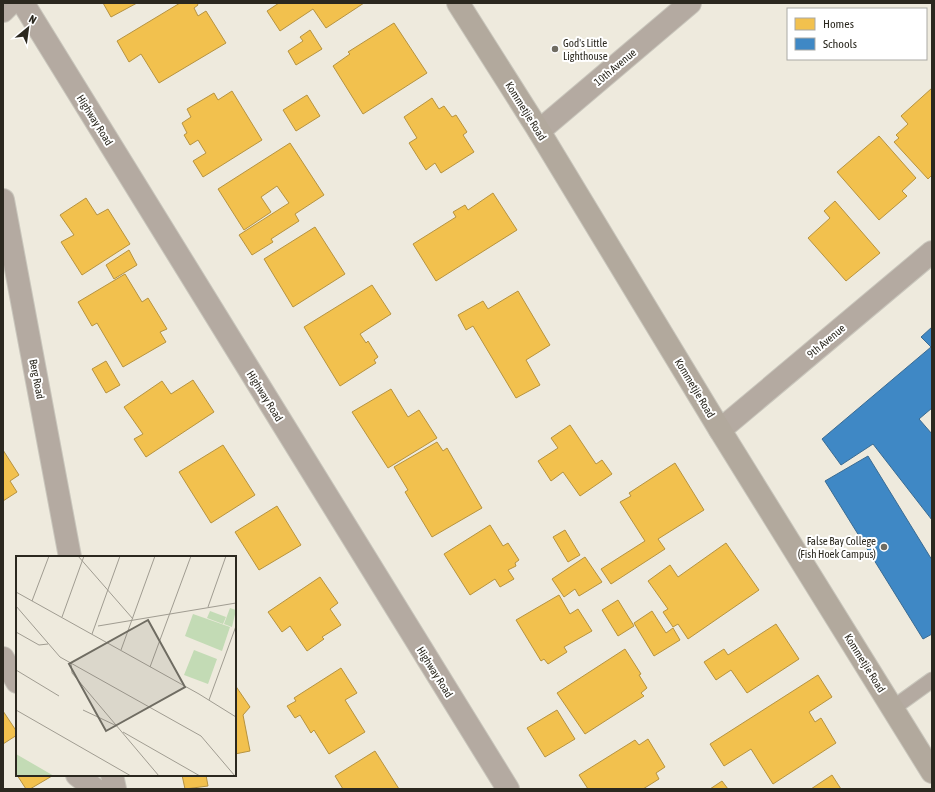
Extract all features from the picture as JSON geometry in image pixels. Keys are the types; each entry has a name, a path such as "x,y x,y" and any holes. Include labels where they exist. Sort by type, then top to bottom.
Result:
{"main road":[{"name":"Kommetjie Road","path":"458,3 932,772"}],"street":[{"path":"3,10 11,3"},
{"name":"Highway Road","path":"23,3 508,789"},
{"name":"10th Avenue","path":"538,131 690,3"},
{"name":"Berg Road","path":"3,200 70,556"},
{"name":"9th Avenue","path":"720,430 932,252"},
{"path":"3,658 16,680"},
{"path":"78,776 95,789"},
{"path":"112,776 115,789"}],"lane":[{"path":"893,708 932,680"}],"building: Homes":[{"path":"103,3 137,3 111,17"},
{"path":"180,3 197,3 198,5 194,8 198,16 206,11 226,43 159,83 141,54 129,62 117,41"},
{"path":"279,3 364,3 326,28 313,9 280,31 267,11"},
{"path":"394,23 427,73 363,114 333,66 350,54 348,52"},
{"path":"310,30 322,49 296,65 288,51 303,41 300,37"},
{"path":"932,88 932,175 928,179 894,142 899,138 896,135 908,124 901,116"},
{"path":"232,91 262,140 203,177 193,161 206,153 198,140 190,145 184,135 187,133 182,123 191,117 187,109 214,93 218,100"},
{"path":"307,95 320,116 296,131 283,110"},
{"path":"432,98 439,109 444,106 452,117 456,115 467,132 463,135 474,152 441,173 435,163 426,170 409,143 417,138 404,117"},
{"path":"879,136 916,178 902,191 907,196 879,220 837,172"},
{"path":"290,143 324,195 295,214 299,221 271,239 273,242 252,255 239,235 289,203 277,186 261,197 271,212 244,230 218,189"},
{"path":"493,193 517,230 436,281 413,244 456,217 453,212 465,205 468,210"},
{"path":"86,198 97,215 108,209 130,244 82,275 61,242 74,235 60,215"},
{"path":"835,201 880,253 846,281 808,238 830,218 824,211"},
{"path":"315,227 345,274 293,307 264,259"},
{"path":"129,250 137,265 114,279 106,265"},
{"path":"125,274 142,302 148,298 167,329 160,332 166,342 123,367 97,323 92,326 78,302"},
{"path":"372,285 391,314 360,334 366,343 368,341 378,357 374,360 376,363 340,386 304,327"},
{"path":"518,291 550,345 526,360 540,385 516,398 473,326 466,330 458,315 483,301 488,309"},
{"path":"106,361 120,385 106,393 92,369"},
{"path":"193,380 214,412 146,457 134,439 143,434 124,407 162,381 171,394"},
{"path":"391,389 408,417 419,410 437,438 388,468 352,412"},
{"path":"570,425 596,464 602,460 612,474 580,496 563,472 551,481 538,461 558,448 551,438"},
{"path":"437,442 443,451 447,448 482,508 432,537 405,492 408,490 394,467"},
{"path":"223,445 255,495 211,523 179,472"},
{"path":"3,450 19,475 10,481 17,492 3,501"},
{"path":"675,463 704,510 658,539 665,549 611,584 601,569 645,541 620,502 631,496 629,493"},
{"path":"277,506 301,545 259,570 235,532"},
{"path":"490,525 503,546 508,543 519,560 515,563 516,566 508,570 514,579 500,587 495,579 470,595 444,554"},
{"path":"565,530 580,555 568,562 553,537"},
{"path":"726,543 759,590 688,639 678,624 673,627 663,612 668,609 648,581 670,565 678,577"},
{"path":"585,557 602,582 579,596 575,589 564,597 552,579"},
{"path":"320,577 338,603 330,609 341,625 322,637 324,639 307,651 290,626 282,632 268,612"},
{"path":"559,595 570,614 578,609 592,631 564,647 567,652 548,664 544,659 541,661 516,620"},
{"path":"618,600 634,626 618,636 602,610"},
{"path":"652,611 666,633 673,628 680,640 654,656 634,623"},
{"path":"776,624 799,659 747,693 731,670 716,680 704,662 724,649 728,655"},
{"path":"625,649 641,674 639,675 647,688 641,693 644,696 585,734 557,693"},
{"path":"341,668 357,693 345,700 365,732 329,754 314,730 311,733 300,715 295,718 287,706 296,701 294,698"},
{"path":"818,675 832,697 809,712 815,722 821,718 836,743 773,784 751,749 724,766 710,744"},
{"path":"236,686 250,707 243,715 250,751 236,754"},
{"path":"557,710 575,739 545,757 527,728"},
{"path":"3,711 16,730 16,736 3,744"},
{"path":"648,739 665,767 656,773 659,779 643,789 588,789 579,775 635,740 639,745"},
{"path":"375,751 399,789 343,789 335,776"},
{"path":"832,775 841,789 811,789"},
{"path":"18,776 52,776 30,789 26,789"},
{"path":"182,776 206,776 208,786 185,789"},
{"path":"722,781 728,789 710,789"}],"building: Schools":[{"path":"932,327 932,408 919,419 932,434 932,520 873,444 841,465 822,439 931,347 921,337"},
{"path":"868,456 932,560 932,634 923,639 825,481"}],"place":[{"name":"God's Little Lighthouse","path":"555,49"},
{"name":"False Bay College (Fish Hoek Campus)","path":"884,547"}]}
